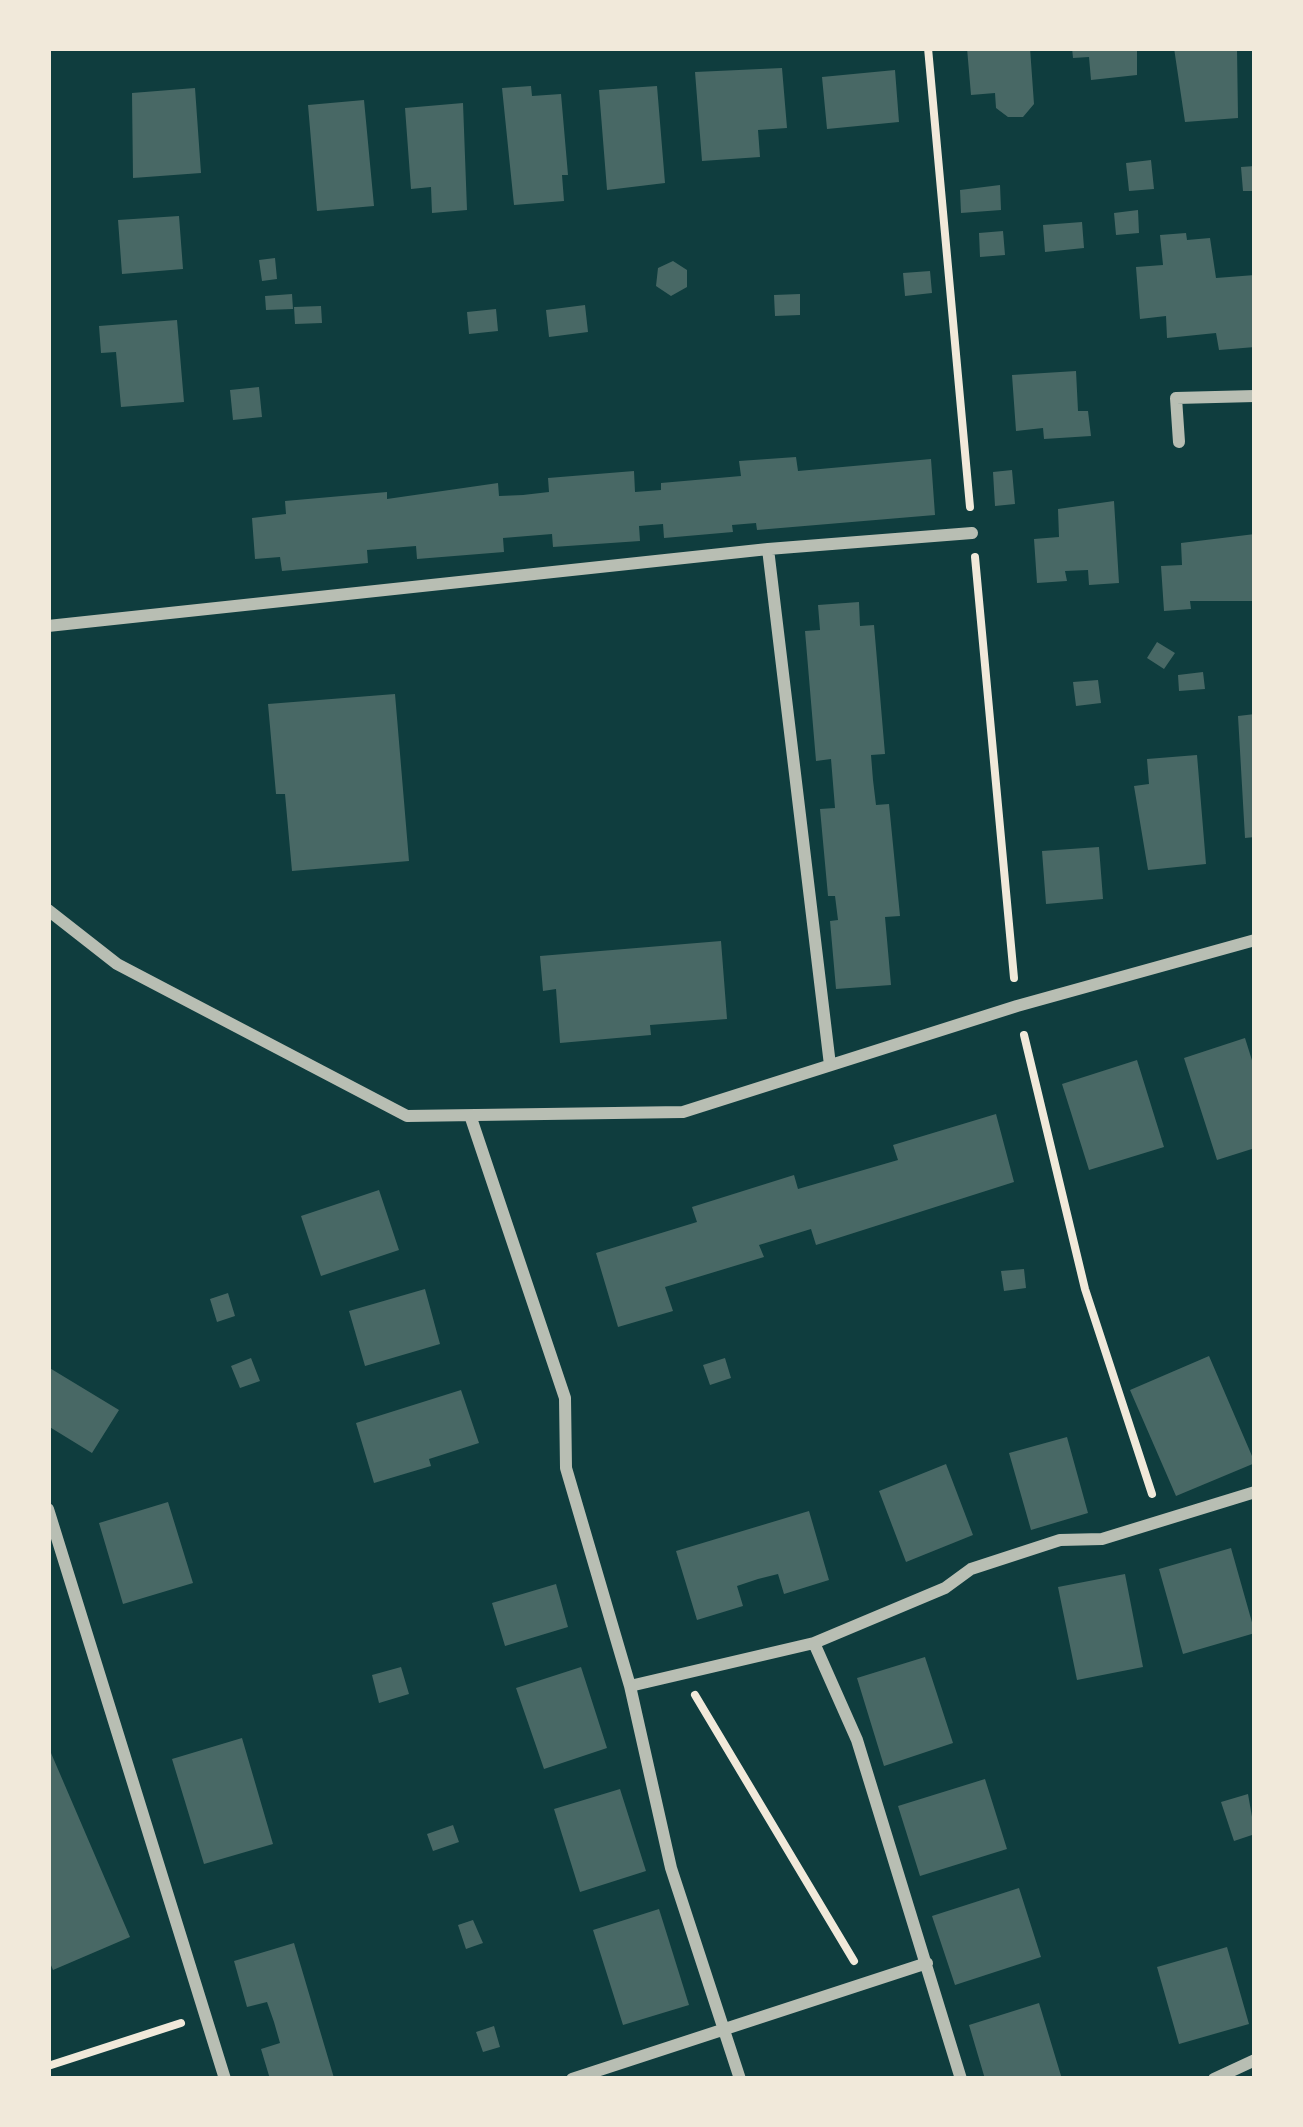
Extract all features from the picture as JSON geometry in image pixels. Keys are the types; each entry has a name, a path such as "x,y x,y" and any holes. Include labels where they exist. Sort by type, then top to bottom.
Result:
{"street":[{"path":"1179,442 1176,398 1255,396"},
{"path":"48,626 768,549 973,533"},
{"path":"768,549 830,1065"},
{"path":"48,910 118,964 407,1116 471,1118 683,1112 1017,1006 1255,940"},
{"path":"471,1118 565,1398 566,1468 630,1686 671,1868 740,2079"},
{"path":"630,1686 685,1677 814,1643 944,1588 971,1569 1060,1540 1102,1539 1255,1492"},
{"path":"48,1509 225,2079"},
{"path":"814,1643 857,1740 961,2079"},
{"path":"572,2079 927,1963"},
{"path":"1214,2079 1255,2060"}],"path":[{"path":"1017,1006 1085,1289 1161,1521"},
{"path":"685,1677 867,1983"},
{"path":"48,2066 205,2014"}],"building":[{"path":"967,48 1030,48 1034,104 1023,117 1008,117 996,108 995,93 971,95"},
{"path":"1072,48 1137,48 1137,75 1091,80 1089,57 1073,58"},
{"path":"1174,48 1237,48 1238,118 1185,122"},
{"path":"782,68 787,128 758,130 760,157 702,161 695,72"},
{"path":"895,70 899,122 827,129 822,77"},
{"path":"531,86 532,96 561,94 568,175 562,175 564,201 514,205 502,88"},
{"path":"657,86 665,183 607,190 599,90"},
{"path":"195,88 201,173 133,178 132,93"},
{"path":"364,100 374,206 317,211 308,105"},
{"path":"463,103 467,210 432,213 431,187 411,189 405,108"},
{"path":"1151,160 1154,189 1129,191 1126,163"},
{"path":"1255,166 1255,191 1243,191 1241,167"},
{"path":"1000,185 1001,210 961,213 960,190"},
{"path":"1138,210 1139,233 1116,235 1114,213"},
{"path":"179,216 183,269 122,274 118,220"},
{"path":"1082,222 1084,248 1045,252 1043,225"},
{"path":"1003,231 1005,255 980,257 979,233"},
{"path":"1186,233 1187,240 1210,238 1216,278 1255,275 1255,347 1219,350 1216,333 1167,338 1166,316 1140,319 1136,267 1163,265 1160,235"},
{"path":"275,258 277,279 262,281 259,260"},
{"path":"673,261 687,270 687,287 671,296 656,286 658,268"},
{"path":"930,271 932,293 905,296 903,273"},
{"path":"292,294 293,309 266,310 265,296"},
{"path":"800,294 800,315 775,316 774,295"},
{"path":"585,305 588,332 549,337 546,310"},
{"path":"321,306 322,323 295,324 294,307"},
{"path":"496,309 498,331 469,334 467,312"},
{"path":"177,320 184,402 121,407 116,352 101,353 99,326"},
{"path":"1076,371 1078,411 1088,411 1091,436 1044,439 1043,428 1016,431 1012,375"},
{"path":"259,387 262,417 233,420 230,390"},
{"path":"796,457 798,471 931,459 935,515 757,530 756,523 732,525 733,532 664,538 663,524 639,526 640,541 553,547 552,534 503,538 504,552 417,559 416,546 367,550 368,563 282,571 280,557 255,559 252,518 286,514 285,501 387,492 387,499 498,483 499,496 523,495 549,492 548,478 634,471 635,492 661,490 661,483 741,476 739,461"},
{"path":"1012,470 1015,504 995,506 993,472"},
{"path":"1114,501 1119,583 1089,585 1088,570 1065,571 1067,581 1037,583 1034,539 1059,537 1058,509"},
{"path":"1255,534 1255,601 1190,601 1191,609 1164,611 1161,566 1182,565 1181,543"},
{"path":"859,602 860,626 874,625 885,754 871,755 873,780 876,805 889,804 900,916 885,917 891,985 836,989 830,921 838,920 835,896 828,896 820,809 835,808 831,759 816,761 805,631 820,630 818,605"},
{"path":"1157,642 1175,653 1164,669 1147,658"},
{"path":"1203,672 1205,689 1179,691 1178,675"},
{"path":"1098,680 1101,703 1076,706 1073,682"},
{"path":"395,694 409,861 292,871 285,794 276,794 268,704"},
{"path":"1255,714 1255,837 1245,838 1238,716"},
{"path":"1197,755 1206,864 1148,870 1134,786 1149,784 1147,759"},
{"path":"1099,847 1103,899 1046,904 1042,851"},
{"path":"721,941 727,1019 650,1025 651,1035 560,1043 556,989 543,991 540,956"},
{"path":"1245,1038 1255,1070 1255,1148 1217,1160 1184,1058"},
{"path":"1137,1060 1164,1147 1089,1170 1062,1084"},
{"path":"996,1114 1014,1182 816,1245 811,1229 759,1245 764,1257 665,1287 673,1311 618,1327 596,1253 697,1222 692,1207 794,1175 798,1189 898,1160 893,1145"},
{"path":"379,1190 399,1250 321,1276 301,1216"},
{"path":"1024,1269 1026,1288 1004,1291 1001,1271"},
{"path":"425,1289 440,1344 365,1366 349,1311"},
{"path":"228,1293 235,1316 217,1322 210,1299"},
{"path":"1209,1356 1255,1463 1176,1496 1130,1390"},
{"path":"251,1358 260,1381 240,1388 231,1366"},
{"path":"725,1358 731,1378 710,1385 703,1365"},
{"path":"48,1367 119,1410 92,1453 48,1426"},
{"path":"461,1390 479,1443 429,1459 431,1466 374,1483 356,1423"},
{"path":"1067,1437 1088,1513 1031,1530 1009,1453"},
{"path":"946,1464 973,1535 906,1562 879,1491"},
{"path":"168,1502 193,1583 123,1604 99,1523"},
{"path":"809,1511 829,1580 784,1594 778,1574 758,1579 737,1586 743,1606 697,1620 676,1551"},
{"path":"1231,1548 1255,1633 1183,1654 1159,1569"},
{"path":"1125,1574 1143,1667 1077,1680 1058,1587"},
{"path":"556,1584 568,1627 505,1646 492,1603"},
{"path":"925,1657 953,1743 884,1766 857,1678"},
{"path":"401,1667 409,1694 379,1703 372,1675"},
{"path":"581,1667 607,1748 544,1769 516,1688"},
{"path":"242,1738 273,1844 204,1864 172,1759"},
{"path":"48,1746 130,1937 53,1970 48,1958"},
{"path":"985,1779 1007,1849 920,1876 898,1806"},
{"path":"620,1789 646,1871 580,1892 554,1809"},
{"path":"1248,1794 1255,1834 1234,1841 1221,1802"},
{"path":"453,1825 459,1842 433,1851 427,1834"},
{"path":"1019,1888 1041,1957 955,1985 932,1916"},
{"path":"659,1909 689,2005 623,2025 593,1930"},
{"path":"473,1920 483,1943 466,1949 458,1925"},
{"path":"294,1943 334,2078 270,2079 261,2049 280,2043 274,2022 267,2002 247,2007 234,1961"},
{"path":"1227,1947 1249,2024 1179,2044 1157,1967"},
{"path":"1039,2003 1062,2079 985,2079 969,2025"},
{"path":"494,2026 500,2047 483,2052 476,2032"}]}
